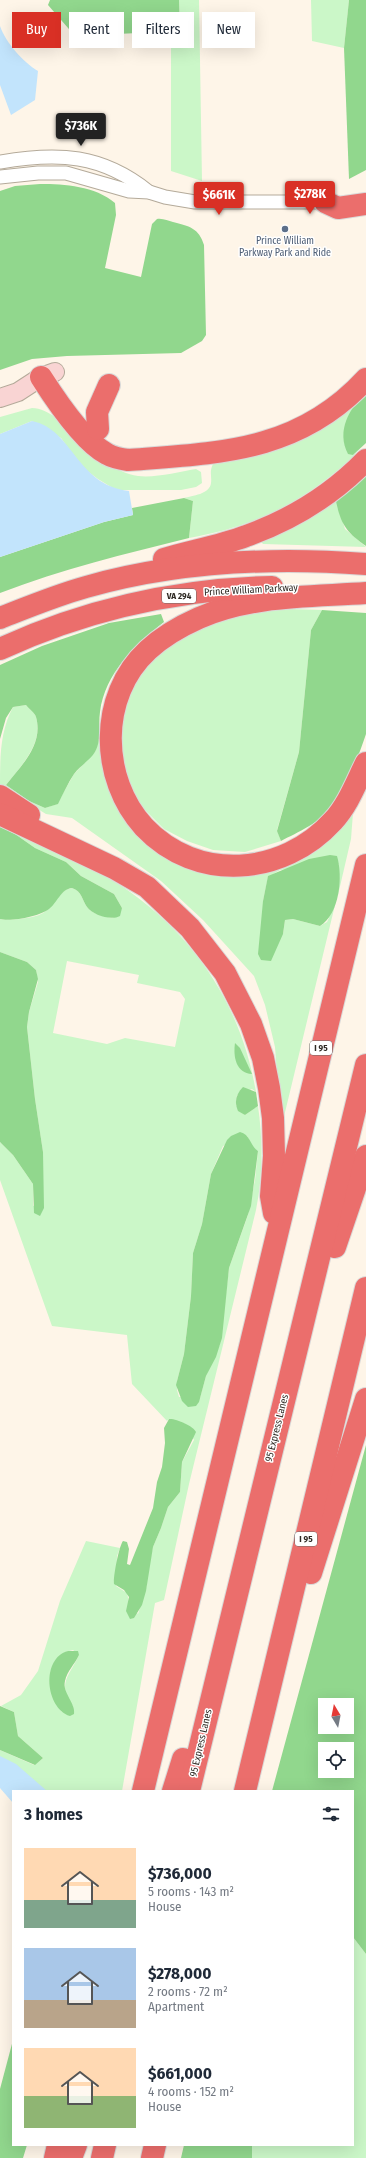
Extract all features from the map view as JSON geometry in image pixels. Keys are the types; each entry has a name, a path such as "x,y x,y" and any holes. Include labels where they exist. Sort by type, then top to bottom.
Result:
{"highway":[{"path":"325,202 337,197 366,192"},
{"path":"325,202 338,208 366,204"},
{"path":"52,382 87,436 107,454 128,460 223,452 268,442 297,430 319,418 339,404 366,379"},
{"path":"52,382 98,429 111,440 147,459"},
{"path":"98,429 97,412 109,386"},
{"path":"0,618 144,564 245,537 266,529 292,516 321,498 366,460"},
{"path":"86,587 178,568 218,564 269,560 317,560 366,564"},
{"name":"Prince William Parkway","path":"0,649 62,624 141,602 201,593 255,588 303,587 366,592"},
{"path":"366,592 257,601 218,611 177,629 146,651 134,666 117,700 110,736 111,754 118,780 132,810 143,826 171,849 204,862 230,866 251,866 269,862 286,857 308,844 334,821 345,805 366,763"},
{"path":"0,796 114,868 147,887 190,928 225,973 251,1024 263,1058 273,1118 274,1156 271,1196 276,1232"},
{"path":"0,814 114,868"},
{"name":"I 95","path":"143,1790 212,1508 276,1232 366,865"},
{"name":"95 Express Lanes","path":"189,1790 366,1065"},
{"path":"289,1380 366,1156"},
{"name":"I 95","path":"246,1790 366,1288"},
{"path":"246,1790 270,1724 297,1619 366,1399"},
{"path":"173,1790 240,1581"},
{"path":"55,2158 58,2146"},
{"path":"71,2158 76,2146"},
{"path":"102,2158 105,2146"},
{"path":"152,2158 155,2146"}],"street":[{"path":"0,162 51,156 88,160 112,168 129,176 149,192"},
{"path":"0,177 38,173 66,173 129,191 149,192 165,198 195,202 325,202"},
{"path":"0,398 52,382"}],"green space":[{"path":"50,0 179,0 179,12 132,12 132,33 124,34 124,12 69,12 69,29 61,20 61,12 54,12 48,5"},
{"path":"179,0 199,0 202,181 171,171 171,48 194,48 194,12 179,12"},
{"path":"311,0 349,0 344,48 312,41"},
{"path":"349,0 366,0 366,170 349,179 344,48"},
{"path":"40,184 79,187 107,197 115,203 116,215 105,268 141,277 152,224 157,219 163,219 184,225 196,231 202,239 204,245 206,335 202,341 181,353 67,356 32,359 0,370 0,191 15,186"},
{"path":"366,392 366,443 353,455 348,454 343,437 346,421 354,406"},
{"path":"358,400 353,455 361,450 341,468 302,496 261,518 215,533 189,538 193,501 184,498 200,494 210,487 213,464"},
{"path":"32,408 45,411 57,418 108,463 122,471 138,476 152,476 196,469 201,472 202,483 196,487 181,490 116,490 82,467 61,438 32,421 0,434 0,417"},
{"path":"366,467 366,546 353,536 344,525 339,513 335,496"},
{"path":"335,496 345,529 366,547 263,544 259,539"},
{"path":"184,498 193,501 189,538 70,569 0,593 0,557 104,522 133,515 132,508"},
{"path":"289,609 322,610 311,630 299,752 277,830 281,841 245,852 213,850 187,841 164,829 136,801 126,779 117,733 134,680 179,634 252,612"},
{"path":"322,610 366,613 366,734 352,772 343,790 332,806 315,822 281,841 277,831 299,752 311,630"},
{"path":"161,614 164,622 132,650 115,672 103,698 99,717 99,737 95,752 74,774 58,804 45,808 29,801 6,785 30,754 37,736 38,727 33,712 26,705 13,707 6,718 0,739 0,665 42,646 109,623"},
{"path":"26,705 36,717 38,727 37,736 30,754 6,785 29,801 45,808 57,804 74,774 95,752 100,736 104,770 125,817 239,873 350,810 353,813 351,839 338,895 339,864 280,870 268,877 263,901 283,934 285,920 293,919 320,926 327,922 335,905 281,1129 275,1047 265,1005 254,976 203,920 161,881 72,818 46,814 0,786 1,755 5,726 13,707"},
{"path":"0,822 78,861 123,887 149,906 172,927 193,950 211,975 239,1030 249,1060 256,1092 252,1089 237,1095 236,1105 245,1115 258,1106 261,1132 262,1158 256,1210 189,1484 164,1600 155,1603 122,1790 12,1790 0,1781 0,1750 34,1765 43,1758 18,1736 14,1712 1,1706 21,1695 38,1671 60,1601 86,1541 120,1548 117,1556 116,1586 127,1593 129,1602 138,1614 147,1585 147,1572 153,1547 168,1507 180,1492 182,1462 194,1440 185,1424 169,1419 167,1421 132,1384 127,1335 52,1326 0,1180 0,1142 13,1155 33,1184 33,1206 43,1202 43,1152 35,1099 27,1027 29,1012 38,982 36,970 27,962 0,952 0,919 21,919 41,914 49,908 63,892 72,888 80,893 85,904 92,912 99,915 113,918 122,908 114,894 81,876 66,862 35,848 15,834 0,827","holes":["67,961 139,975 137,983 180,992 185,999 175,1047 125,1038 107,1044 53,1033","247,1136 254,1149 258,1151 255,1180 248,1215 229,1268 220,1344 206,1376 200,1398 179,1397 177,1381 184,1354 191,1296 193,1253 202,1224 211,1174 223,1146","73,1650 79,1655 66,1680 65,1685 68,1698 73,1706 62,1712 53,1695 50,1676 52,1667 56,1660 63,1654"]},
{"path":"0,827 15,834 35,848 66,862 81,876 114,894 122,908 120,916 112,918 98,915 87,907 80,893 72,888 65,891 45,912 18,919 0,919"},
{"path":"330,855 337,856 340,874 340,884 336,904 332,913 320,926 293,919 285,920 283,934 271,961 261,960 258,954 263,901 268,876 309,859"},
{"path":"0,952 27,962 36,970 38,979 29,1012 27,1027 35,1099 43,1152 44,1208 40,1216 34,1213 33,1184 13,1155 0,1142"},
{"path":"235,1043 240,1048 252,1074 242,1071 239,1067 235,1059"},
{"path":"243,1087 256,1092 258,1106 245,1115 238,1111 236,1104 237,1095"},
{"path":"240,1132 244,1133 258,1151 251,1206 229,1268 222,1338 216,1357 206,1376 199,1402 196,1406 188,1407 182,1401 176,1385 184,1354 191,1296 193,1253 202,1224 211,1174 227,1140 231,1136"},
{"path":"169,1419 184,1423 192,1427 196,1432 182,1462 180,1492 168,1507 153,1547 146,1591 142,1605 134,1618 130,1619 126,1611 129,1597 124,1590 114,1584 114,1575 121,1544 123,1541 127,1542 129,1549 127,1564 130,1565 153,1508 157,1482 162,1467 165,1443 164,1428"},
{"path":"366,1445 366,1954 354,1938 354,1790 272,1790"},
{"path":"68,1651 78,1651 79,1655 67,1674 65,1681 65,1690 74,1710 74,1714 70,1716 62,1711 55,1703 51,1694 50,1683 50,1673 53,1663 59,1655"},
{"path":"0,1706 14,1712 18,1736 43,1758 35,1765 0,1750"},
{"path":"354,1938 366,1954 366,2158 252,2158 252,2146 354,2146"},
{"path":"12,2044 12,2146 27,2146 23,2158 0,2158 0,2089"},
{"path":"184,2146 252,2146 252,2158 181,2158"}],"water":[{"path":"0,26 12,48 27,63 38,71 35,100 11,115 0,85"},
{"path":"32,421 46,426 57,434 97,479 111,487 129,491 133,515 104,522 0,557 0,434"},
{"path":"0,1756 16,1764 46,1790 12,1790 12,1802 0,1788"}],"place":[{"name":"Prince William Parkway Park and Ride","path":"285,229"}]}
